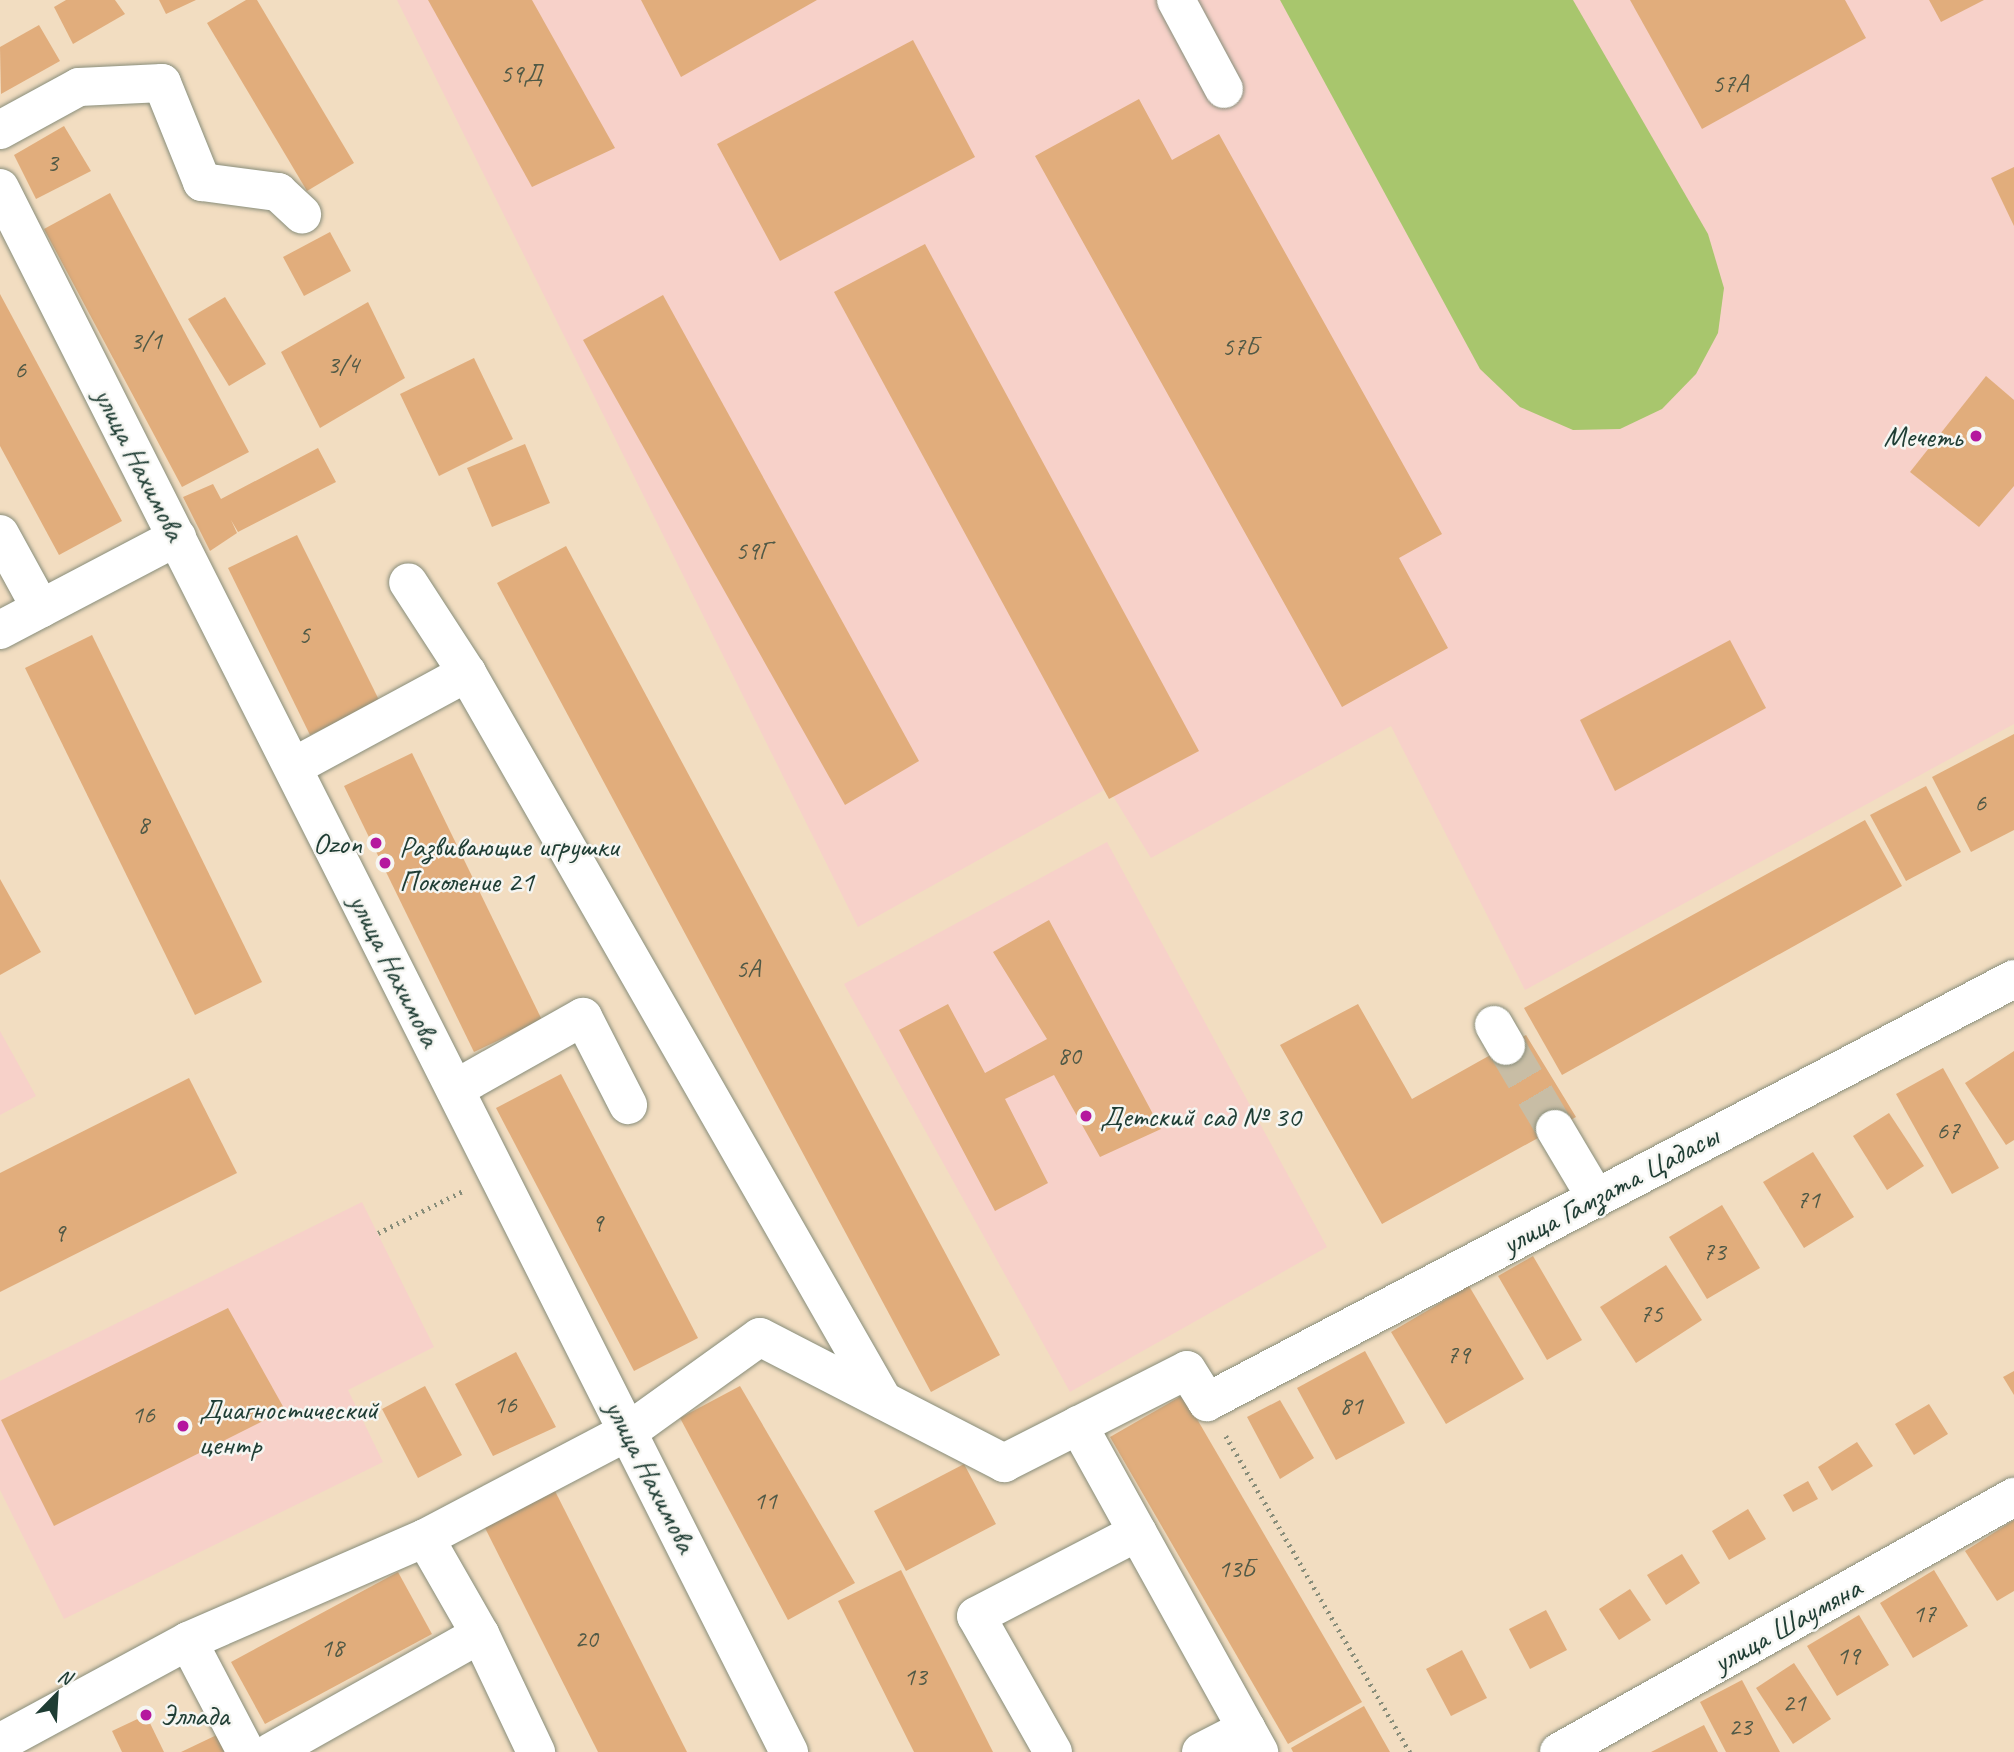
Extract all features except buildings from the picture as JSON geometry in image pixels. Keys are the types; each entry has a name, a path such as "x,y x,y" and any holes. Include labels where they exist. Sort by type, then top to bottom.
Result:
{"street":[{"path":"1176,0 1224,89"},
{"path":"0,130 79,88 162,83 202,182 278,192 302,214"},
{"name":"улица Нахимова","path":"0,188 789,1752"},
{"path":"0,534 41,609"},
{"path":"0,631 177,537"},
{"path":"408,582 467,673 883,1401"},
{"path":"293,767 467,673"},
{"name":"улица Гамзата Цадасы","path":"1207,1402 2014,979"},
{"path":"455,1089 583,1017 628,1105"},
{"path":"1555,1129 1596,1198"},
{"path":"4,1743 188,1641 425,1538 629,1431 760,1336 1004,1463 1187,1370 1207,1402"},
{"path":"1078,1424 1253,1740 1201,1752"},
{"name":"улица Шаумяна","path":"1559,1752 2014,1497"},
{"path":"1053,1752 976,1616 1138,1532"},
{"path":"425,1538 480,1634 536,1752"},
{"path":"271,1752 480,1634"},
{"path":"188,1641 246,1752"}],"path":[{"path":"377,1233 498,1174"},
{"path":"1207,1402 1410,1752"}],"shaded area":[{"path":"397,0 2014,0 2014,724 1525,990 1391,726 1151,858 1108,788 858,927"},
{"name":"Детский сад № 30","path":"1107,842 1327,1247 1070,1392 844,984"},
{"path":"0,1031 36,1096 0,1115"},
{"name":"Диагностический центр","path":"362,1202 434,1347 348,1390 383,1462 64,1619 0,1490 0,1381"}],"green space":[{"path":"1280,0 1573,0 1708,234 1724,288 1718,333 1696,374 1662,409 1620,429 1573,430 1520,407 1480,369"}],"tunnel":[{"path":"1506,1046 1555,1129"}],"place":[{"name":"Мечеть","path":"1976,436"},
{"name":"Ozon","path":"376,843"},
{"name":"Развивающие игрушки Поколение 21","path":"385,863"},
{"name":"Детский сад № 30","path":"1086,1116"},
{"name":"Диагностический центр","path":"183,1426"},
{"name":"Эллада","path":"146,1715"}]}
